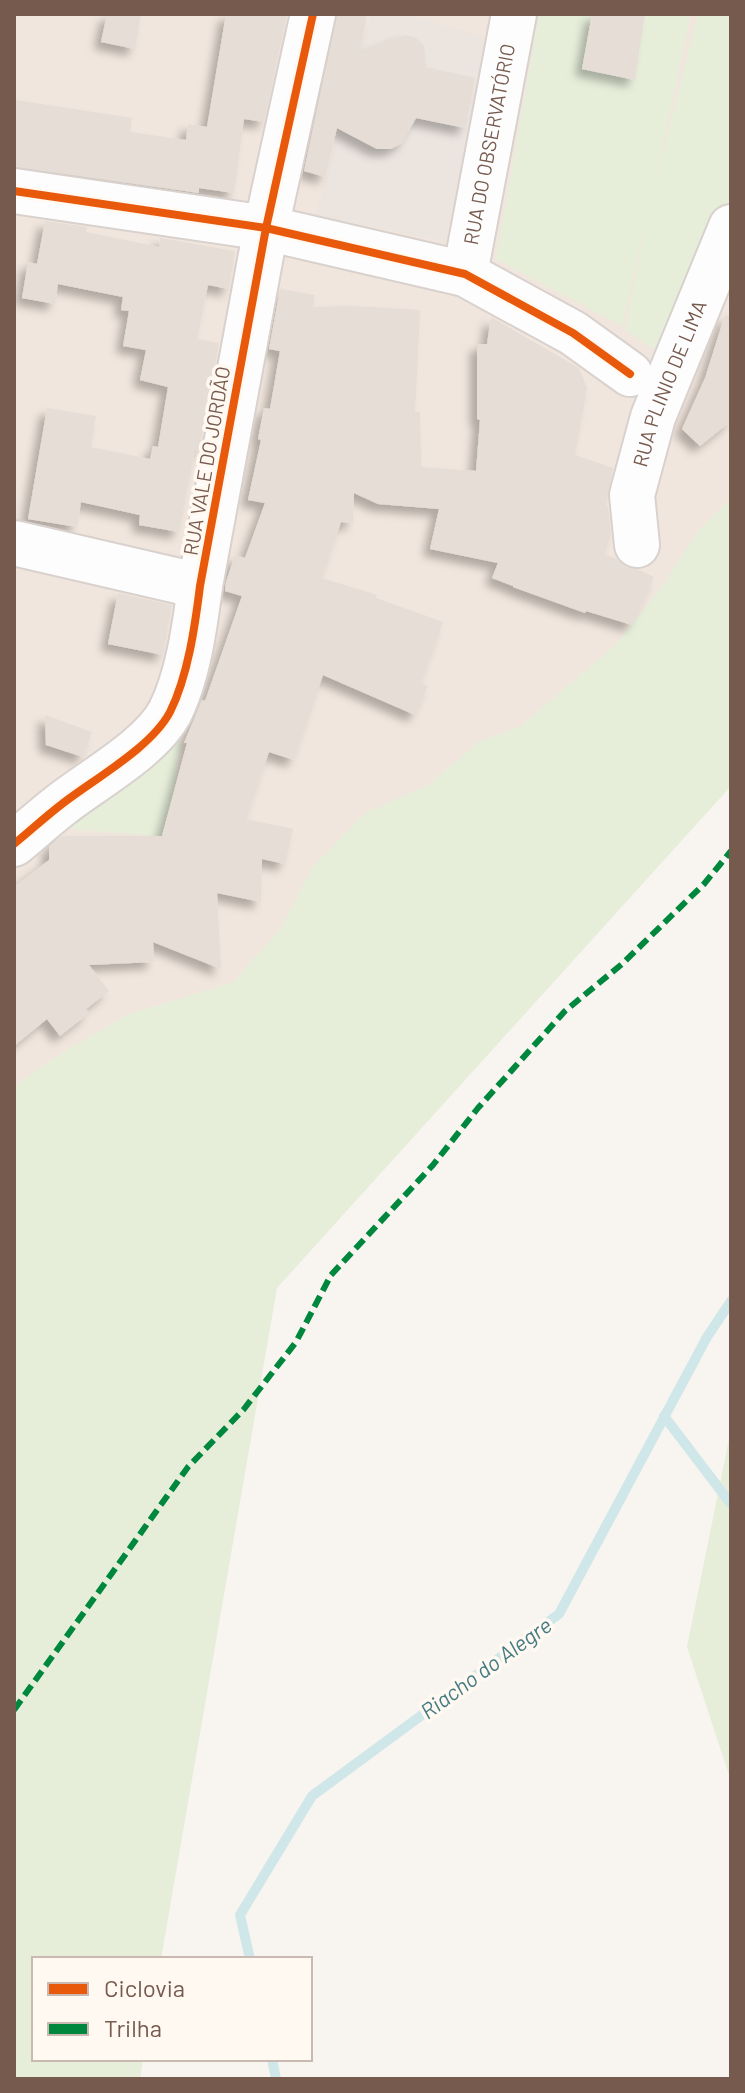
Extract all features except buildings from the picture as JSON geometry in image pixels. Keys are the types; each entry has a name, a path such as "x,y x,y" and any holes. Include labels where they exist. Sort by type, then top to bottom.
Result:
{"street":[{"name":"RUA VALE DO JORDÃO","path":"14,844 144,743 169,714 195,630 200,586 266,228 313,14"},
{"name":"RUA DO OBSERVATÓRIO","path":"465,274 514,14"},
{"path":"14,191 266,228 465,274 573,333 630,374"},
{"name":"RUA PLINIO DE LIMA","path":"637,545 632,495 653,417 731,227"},
{"path":"14,543 200,586"},
{"path":"14,805 60,806"}],"shaded area":[{"path":"14,14 731,14 731,530 14,1255"},
{"path":"371,14 409,14 489,39 445,242 316,215"}],"green space":[{"path":"539,14 691,14 653,192 698,14 731,14 731,198 669,359 625,330 650,203 622,326 496,259"},
{"path":"731,499 731,786 277,1288 161,1957 32,1957 32,2061 143,2061 140,2079 14,2079 14,1087 52,1059 127,1015 233,982 281,928 313,866 365,813 430,784 478,742 521,726 616,644 664,584 698,531"},
{"path":"174,737 182,740 166,837 61,828"},
{"path":"731,1429 731,1781 687,1647"}],"waterway":[{"name":"Riacho do Alegre","path":"250,1957 240,1915 312,1796 559,1614 707,1337 731,1301"},
{"path":"664,1416 731,1504"},
{"name":"Riacho do Alegre","path":"272,2061 276,2079"}],"marked path":[{"path":"14,1710 188,1467 244,1409 296,1342 331,1275 433,1165 478,1108 565,1011 622,964 704,884 731,851"}],"cycle path":[{"path":"14,844 150,738 170,712 176,698 193,634 266,228 313,14"},
{"path":"14,191 266,228 465,274 573,333 630,374"}]}
